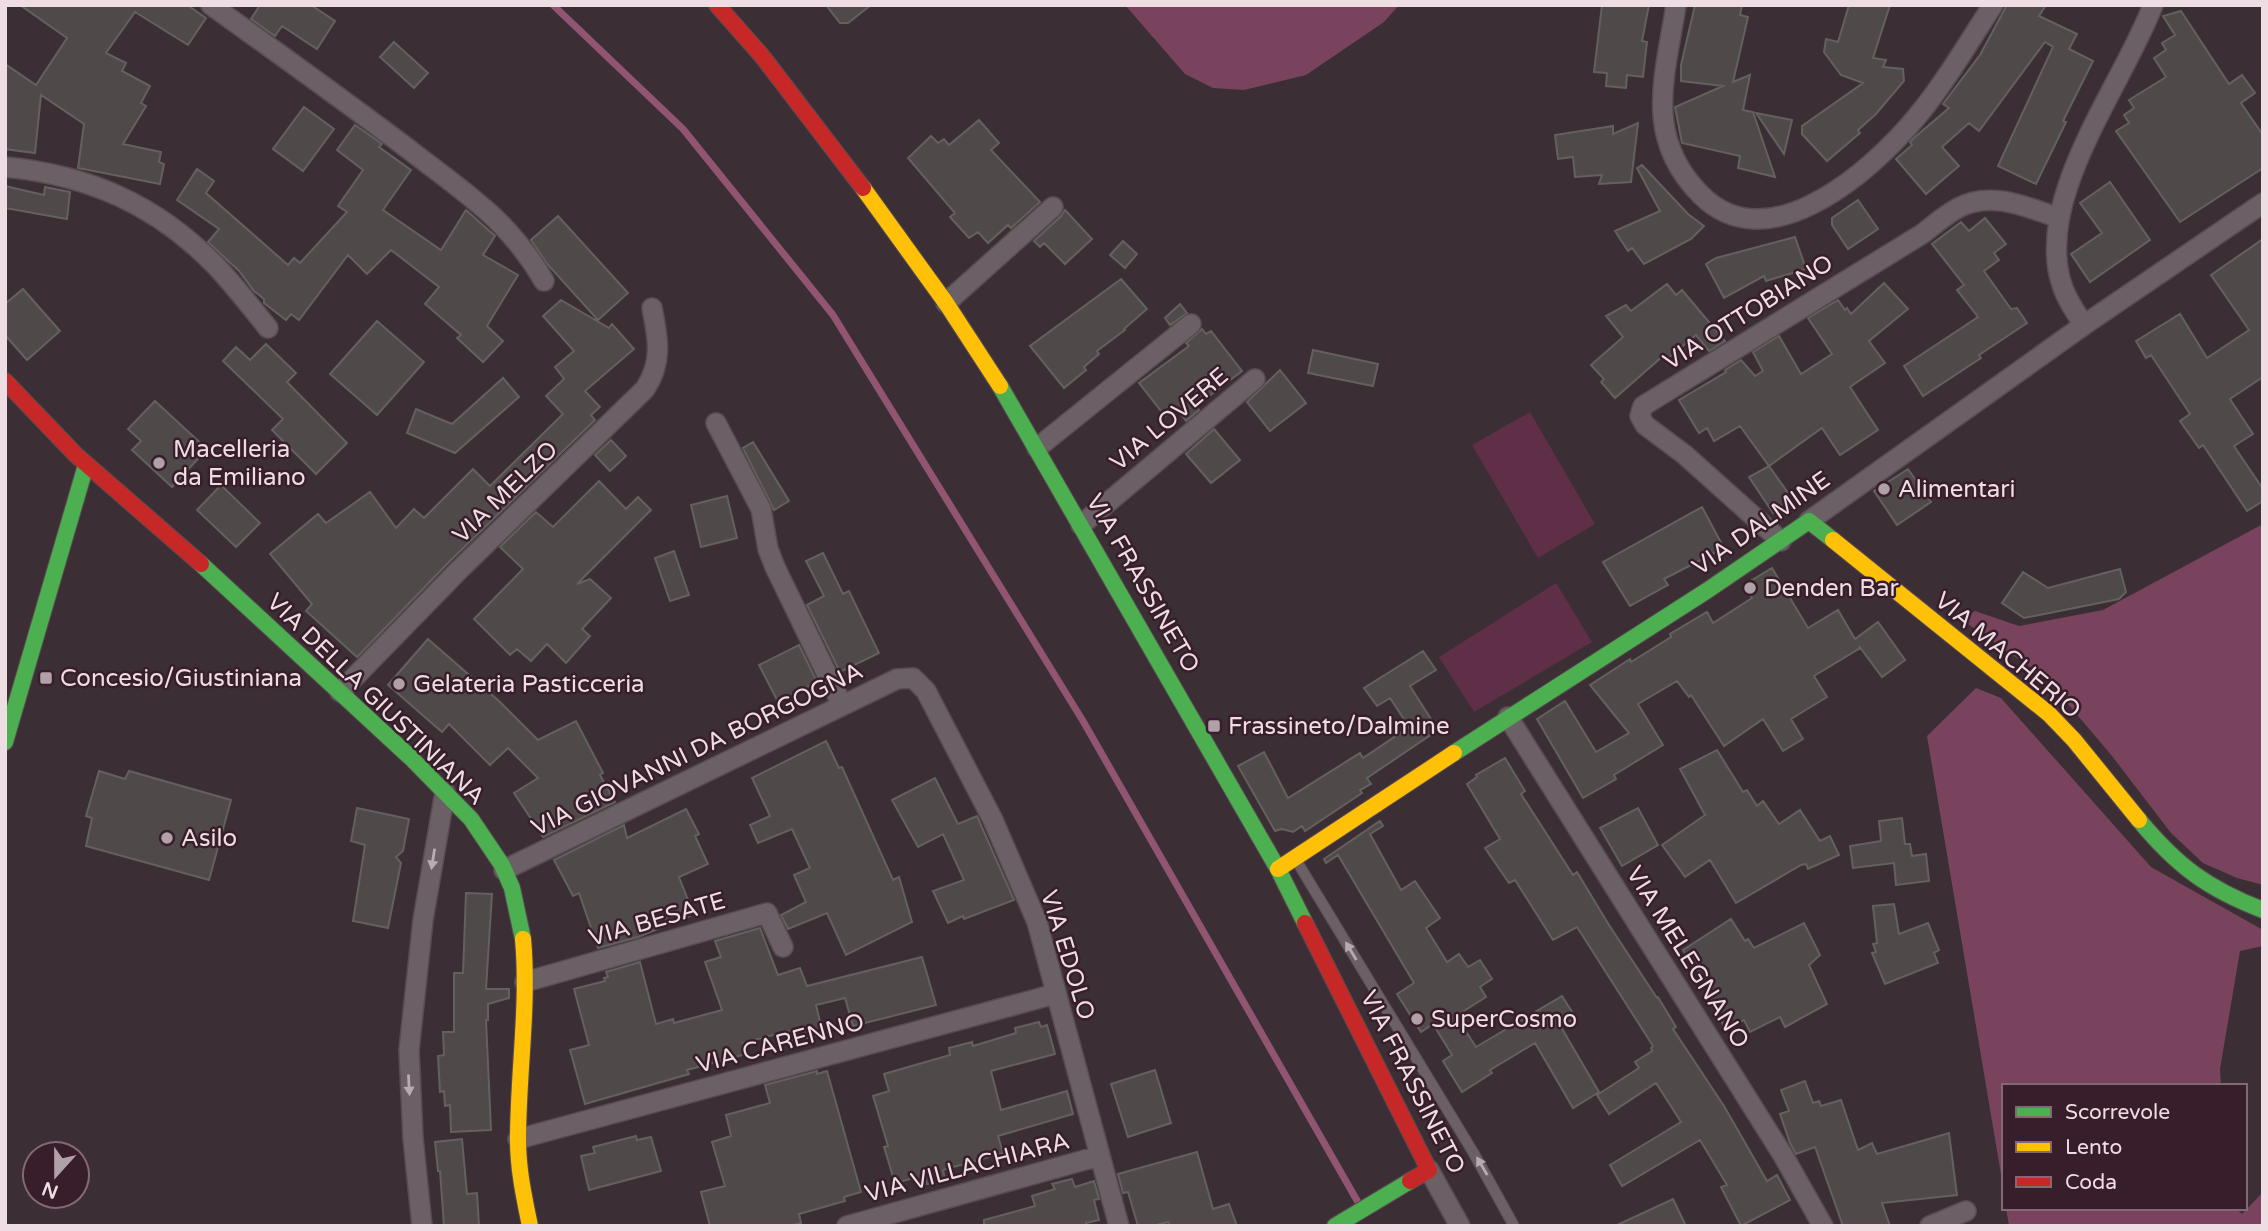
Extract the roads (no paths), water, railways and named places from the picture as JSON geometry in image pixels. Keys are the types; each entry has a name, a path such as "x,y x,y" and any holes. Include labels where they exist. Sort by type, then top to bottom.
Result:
{"street":[{"path":"211,5 362,113 485,208 515,238 544,281"},
{"name":"VIA FRASSINETO","path":"717,5 811,117 946,303 998,382 1278,869 1429,1170 1460,1226"},
{"path":"1676,5 1663,96 1663,125 1669,149 1686,178 1706,199 1729,214 1754,219 1782,216 1813,204 1876,158 1931,98 1993,5"},
{"path":"2084,325 2067,298 2060,278 2057,255 2059,218 2071,176 2153,5"},
{"path":"5,167 42,171 86,182 113,192 147,211 206,257 268,328"},
{"name":"VIA OTTOBIANO","path":"1781,541 1685,455 1645,425 1640,416 1643,406 1922,234 1960,206 1982,200 1995,200 2059,218"},
{"name":"VIA DALMINE","path":"1278,869 1781,541 2084,325 2263,203"},
{"path":"946,303 1053,207"},
{"name":"VIA MELZO","path":"340,692 459,569 645,389 655,372 659,351 652,308"},
{"path":"1037,448 1191,324"},
{"name":"VIA LOVERE","path":"1081,525 1255,379"},
{"name":"VIA DELLA GIUSTINIANA","path":"5,381 86,465 142,511 445,792 474,825 504,870 522,924 525,982 518,1139 519,1176 530,1226"},
{"path":"716,423 757,500 775,567 842,705"},
{"path":"5,742 86,465"},
{"name":"VIA MACHERIO","path":"1809,521 2049,715 2078,744 2154,837 2183,867 2225,896 2263,910"},
{"name":"VIA GIOVANNI DA BORGOGNA","path":"504,870 897,679 908,676 913,678"},
{"name":"VIA EDOLO","path":"913,678 926,691 993,820 1037,922 1119,1226"},
{"name":"VIA MELEGNANO","path":"1508,717 1784,1157 1823,1226"},
{"path":"422,1226 413,1138 409,1050 423,920 445,792"},
{"name":"VIA BESATE","path":"525,982 767,913 783,947"},
{"name":"VIA CARENNO","path":"518,1139 1055,994"},
{"name":"VIA VILLACHIARA","path":"847,1226 1099,1156"},
{"path":"1335,1226 1429,1170"},
{"path":"1930,1226 1966,1211"}],"lane":[{"name":"VIA FRASSINETO","path":"1295,858 1478,1160 1514,1226"}],"waterway":[{"path":"553,5 683,129 833,315 1083,721 1359,1204"}],"place":[{"name":"Macelleria da Emiliano","path":"159,463"},
{"name":"Alimentari","path":"1884,489"},
{"name":"Denden Bar","path":"1750,588"},
{"name":"Concesio/Giustiniana","path":"46,678"},
{"name":"Gelateria Pasticceria","path":"399,684"},
{"name":"Frassineto/Dalmine","path":"1214,726"},
{"name":"Asilo","path":"167,838"},
{"name":"SuperCosmo","path":"1417,1019"}]}
